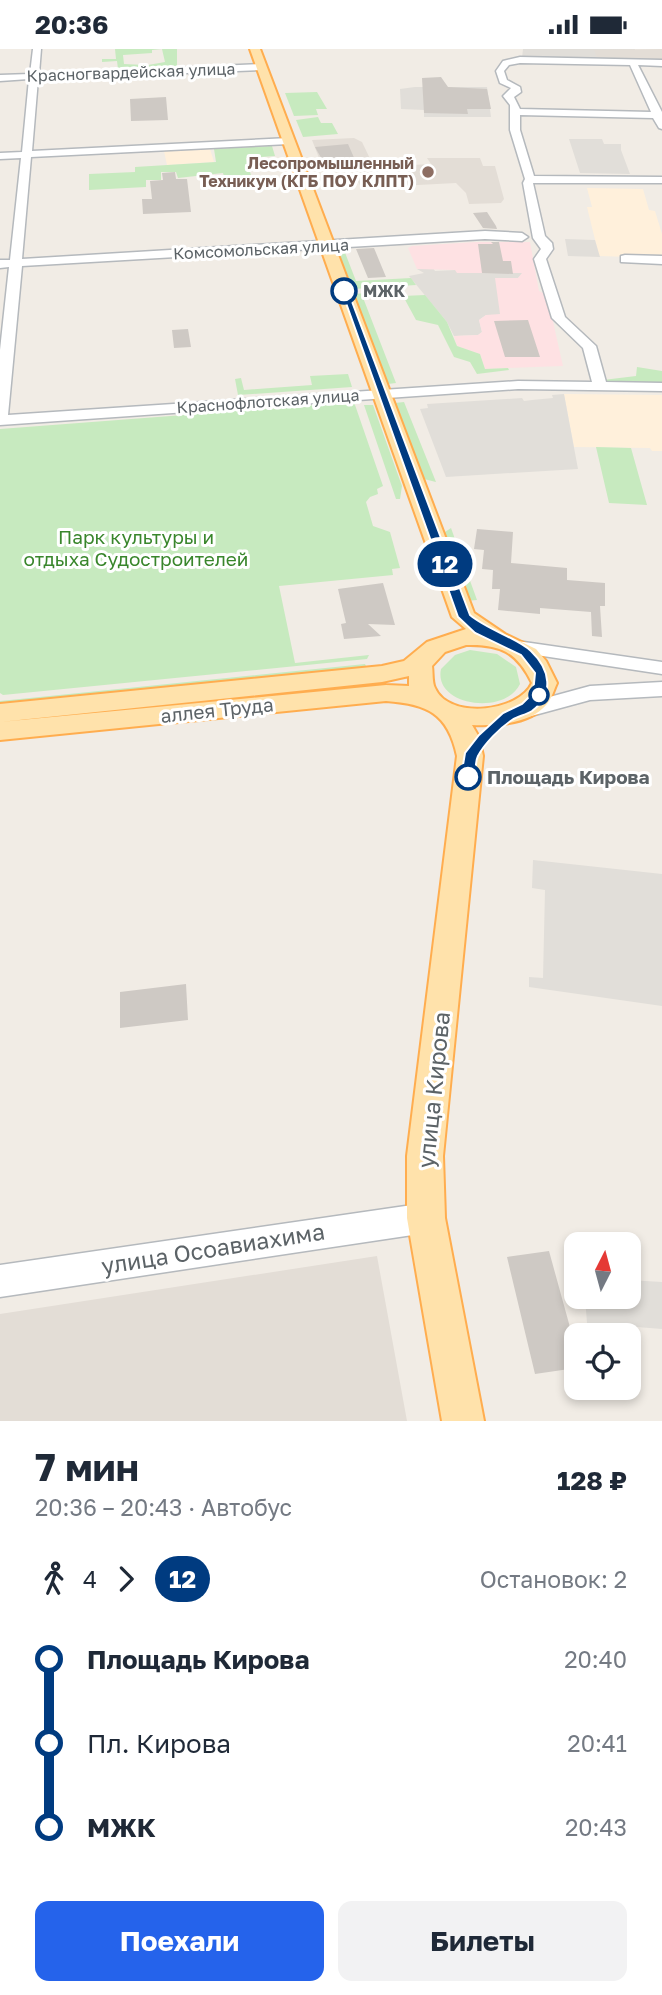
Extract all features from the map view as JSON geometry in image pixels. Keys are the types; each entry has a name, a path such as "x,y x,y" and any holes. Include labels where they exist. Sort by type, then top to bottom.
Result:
{"main road":[{"path":"255,49 464,617 538,666 542,680 539,695 492,729 470,756"},
{"path":"464,617 457,633 423,658 419,665 419,680 442,707 485,719 513,714"},
{"path":"444,643 475,637 507,643"},
{"name":"аллея Труда","path":"0,713 382,674 412,667 423,658"},
{"name":"аллея Труда","path":"0,731 386,693 417,695 442,707"},
{"name":"улица Кирова","path":"442,707 466,737 470,756 425,1156 426,1218 463,1421"}],"street":[{"path":"0,420 37,49"},
{"path":"600,386 589,346 559,318 540,259 547,249 546,243 539,239 528,183 530,179 515,130 515,105 508,96 516,92 515,87 503,81 500,71 517,55 662,63"},
{"path":"632,62 660,115 662,126"},
{"name":"Красногвардейская улица","path":"0,78 261,67"},
{"path":"514,112 660,115"},
{"path":"0,156 289,141"},
{"path":"530,179 662,180"},
{"name":"Комсомольская улица","path":"0,264 485,235 522,237"},
{"path":"625,259 662,260"},
{"name":"Краснофлотская улица","path":"0,420 518,384 662,387"},
{"path":"507,643 662,668"},
{"path":"513,714 590,693 662,689"},
{"name":"улица Осоавиахима","path":"0,1282 426,1218"}],"shaded area":[{"path":"523,49 635,50 595,50 598,59 522,58"},
{"path":"662,49 662,61 598,60 594,50"},
{"path":"487,87 491,117 424,117 424,110 401,109 400,89"},
{"name":"Лесопромышленный Техникум (КГБ ПОУ КЛПТ)","path":"354,138 362,142 374,167 431,164 427,158 480,158 483,166 495,166 504,199 501,203 469,204 466,193 456,183 361,188 358,181 364,179 359,169 328,170 323,158 319,158 312,140"},
{"path":"569,139 602,139 604,144 621,144 630,174 580,173"},
{"path":"210,149 214,162 167,165 164,151"},
{"path":"587,188 643,189 649,210 655,211 662,234 662,258 599,256 587,207 592,207"},
{"path":"565,239 595,240 600,257 568,256"},
{"path":"476,242 530,242 539,291 547,295 563,366 485,369 480,354 457,346 454,336 478,335 482,332 479,320 486,315 500,314 495,278 518,278 522,273 457,273 455,270 417,269 408,248"},
{"path":"433,268 435,271 456,270 458,273 523,273 518,278 501,315 486,315 479,320 482,332 478,335 454,336 447,322 409,276 424,273 417,269"},
{"path":"564,394 662,395 662,451 652,451 650,448 574,447"},
{"path":"564,394 578,469 446,477 420,409 428,408 427,404 522,398 524,401"},
{"path":"533,860 662,874 662,1006 529,987 529,977 543,978 545,890 532,888"},
{"path":"377,1256 407,1421 0,1421 0,1314"},
{"path":"641,1281 662,1282 662,1329 641,1327 641,1323 587,1323 586,1309 641,1309"}],"green space":[{"path":"115,49 162,49 152,50 152,53 123,55 124,64 144,65 145,69 118,69 117,61 102,62 102,59 116,59"},
{"path":"162,49 177,49 177,67 148,69 148,65 165,62"},
{"path":"317,92 327,109 316,109 318,115 294,116 285,93"},
{"path":"318,117 321,123 332,123 338,134 303,137 296,120"},
{"path":"272,146 275,156 246,158 253,182 226,183 223,173 178,178 176,172 161,172 161,180 146,180 146,187 89,190 89,174 135,172 135,167 216,162 214,149"},
{"path":"344,250 356,281 411,278 416,285 353,289 338,251"},
{"path":"390,291 362,295 396,383 388,384 354,294"},
{"path":"425,295 447,322 457,346 480,354 485,369 509,370 477,374 470,362 454,357 438,325 416,320 403,296"},
{"path":"637,367 662,371 662,384 607,383 603,380 636,376"},
{"path":"348,374 352,387 238,395 235,379 241,378 244,390 312,385 310,376"},
{"name":"Парк культуры и отдыха Судостроителей","path":"354,402 383,486 377,489 378,494 366,502 373,526 390,532 400,568 392,569 393,575 279,586 295,663 369,655 367,659 3,695 0,693 0,429"},
{"path":"404,402 436,482 424,479 395,403"},
{"path":"364,405 373,405 402,486 400,499 396,499"},
{"path":"596,447 631,448 647,505 609,503"},
{"path":"451,528 477,600 466,601 442,534"},
{"path":"470,650 497,654 516,667 520,684 512,694 486,703 459,698 448,691 441,682 441,669 455,655"},
{"path":"365,664 367,668 0,706 0,701"},
{"path":"370,683 369,689 0,727 0,718"}],"building":[{"path":"441,77 448,87 487,89 491,109 467,109 468,114 424,113 422,78"},
{"path":"166,97 168,120 131,121 130,99"},
{"path":"348,144 359,169 328,170 315,147"},
{"path":"175,172 176,179 187,179 191,212 143,214 142,199 152,199 150,181 163,180 162,173"},
{"path":"487,212 497,229 483,228 473,213"},
{"path":"491,242 499,242 503,261 511,261 513,274 482,273 478,244 493,244"},
{"path":"374,248 386,277 368,278 356,249"},
{"path":"528,320 540,357 505,357 494,321"},
{"path":"188,329 191,347 174,348 172,330"},
{"path":"477,529 513,532 511,563 567,568 567,580 605,583 605,606 600,606 602,637 592,636 591,612 540,608 540,614 498,610 500,589 492,589 493,570 482,569 484,550 474,549"},
{"path":"383,583 395,625 368,624 381,636 344,639 341,624 346,623 338,589"},
{"path":"186,984 188,1020 120,1028 120,992"},
{"path":"549,1251 569,1323 564,1323 564,1370 535,1374 507,1257"}],"bus line":[{"name":"12","path":"344,291 464,617 497,640 526,652 541,673 542,688 539,695 527,708 508,716 484,738 470,756 468,777"}],"place":[{"name":"Лесопромышленный Техникум (КГБ ПОУ КЛПТ)","path":"428,172"},
{"name":"МЖК","path":"344,291"},
{"name":"Площадь Кирова","path":"468,777"}]}
